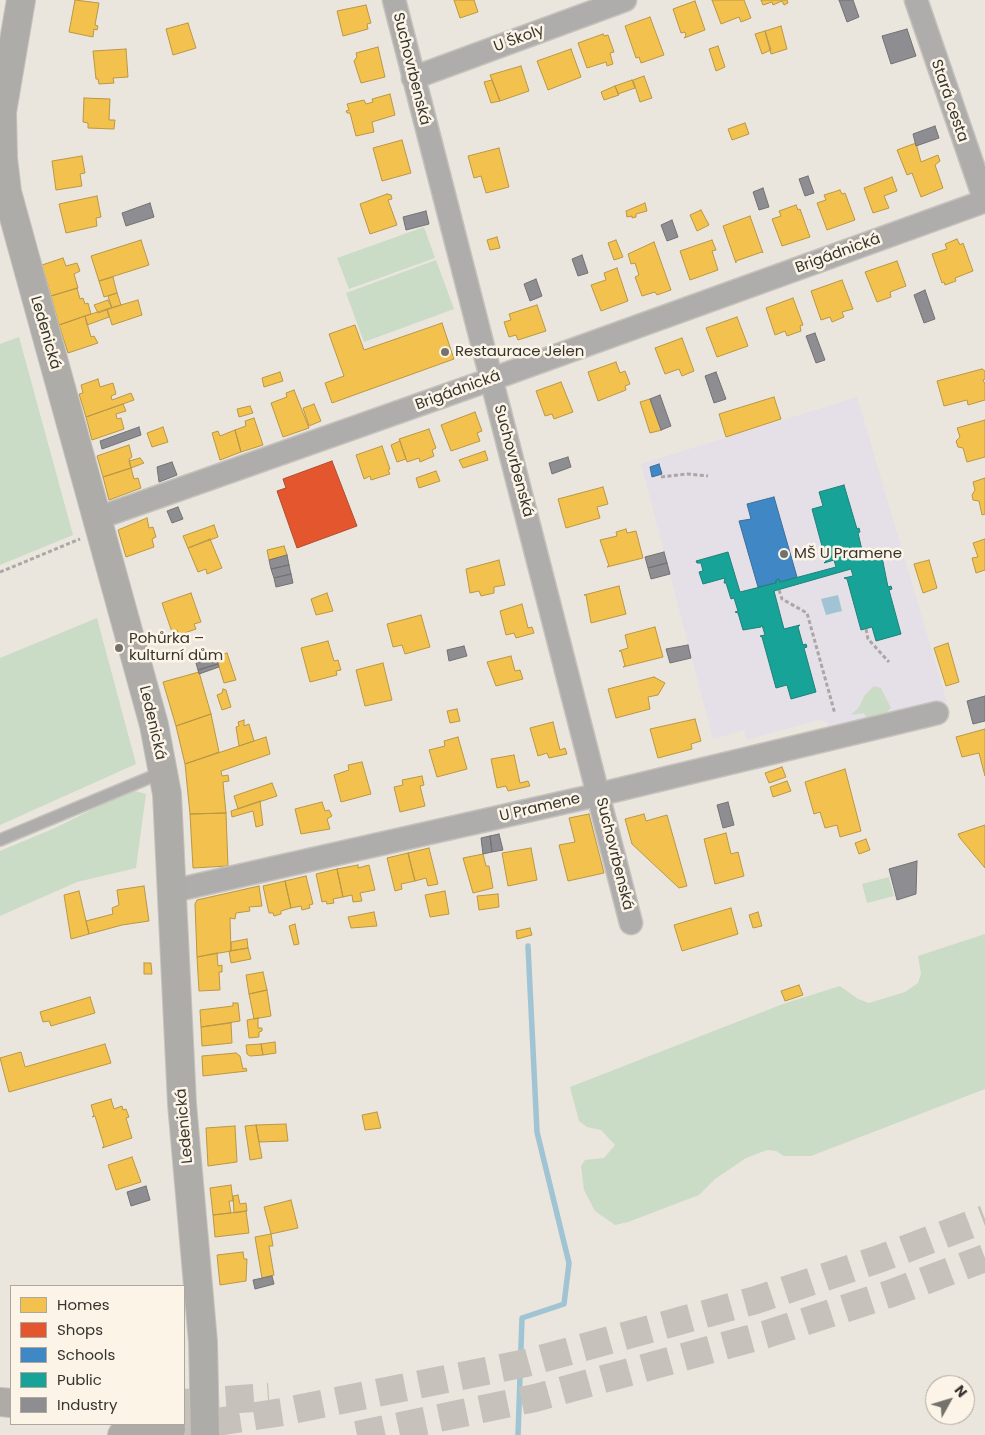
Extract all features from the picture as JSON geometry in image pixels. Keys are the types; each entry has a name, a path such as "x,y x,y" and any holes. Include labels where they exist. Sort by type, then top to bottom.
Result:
{"highway":[{"path":"122,1435 171,1429"}],"main road":[{"name":"Ledenická","path":"21,0 2,112 6,192 100,524 154,725 167,794 182,1104 203,1342 205,1435"}],"street":[{"name":"Suchovrbenská","path":"394,0 600,794 631,923"},
{"name":"U Školy","path":"413,78 625,0"},
{"name":"Stará cesta","path":"916,0 985,201"},
{"name":"Brigádnická","path":"100,524 492,379 985,201"},
{"name":"U Pramene","path":"172,891 600,794 936,712"}],"lane":[{"path":"0,840 163,772"}],"path":[{"path":"661,477 687,474 708,476"},
{"path":"0,572 100,524"},
{"path":"779,590 782,599 807,613 835,714"},
{"path":"866,629 868,639 888,662"}],"shaded area":[{"name":"MŠ U Pramene","path":"857,397 947,702 829,733 827,722 819,720 746,740 744,730 713,739 641,464"}],"green space":[{"path":"424,227 435,258 349,289 337,258"},
{"path":"436,260 454,309 364,342 346,293"},
{"path":"19,337 73,535 0,565 0,344"},
{"path":"97,618 136,764 0,825 0,658"},
{"path":"874,686 881,688 891,708 883,716 867,719 864,713 851,715 859,707 865,695"},
{"path":"131,790 146,794 136,868 77,882 0,916 0,851 55,828"},
{"path":"889,877 894,896 867,903 862,884"},
{"path":"985,934 985,1089 811,1156 784,1156 776,1151 767,1150 746,1158 715,1179 699,1195 628,1222 615,1225 595,1211 584,1190 581,1166 585,1160 604,1158 615,1145 601,1130 587,1127 579,1121 570,1087 783,1004 840,986 858,999 869,1003 905,992 918,983 921,974 918,956"}],"water":[{"path":"838,595 842,611 826,615 821,599"}],"building: Homes":[{"path":"75,0 99,3 95,25 98,26 97,30 94,29 93,37 69,32"},
{"path":"454,0 474,0 478,12 460,18"},
{"path":"712,0 744,0 751,18 741,22 739,17 721,24"},
{"path":"761,0 787,0 788,3 784,5 782,1 773,5 772,2 763,5"},
{"path":"695,1 705,30 684,38 686,36 685,32 681,33 673,9"},
{"path":"366,5 371,23 367,24 368,29 343,36 337,11"},
{"path":"650,17 664,55 641,63 639,57 636,58 625,26"},
{"path":"188,23 196,48 173,55 166,29"},
{"path":"781,26 787,49 771,54 765,31"},
{"path":"765,31 771,50 762,54 755,34"},
{"path":"603,34 604,36 608,35 614,52 610,53 613,64 607,66 606,62 587,68 578,43"},
{"path":"718,46 725,67 716,71 709,49"},
{"path":"378,47 385,77 361,83 354,61 357,57 356,53"},
{"path":"126,49 128,77 113,78 114,83 99,84 98,79 96,79 93,51"},
{"path":"571,49 581,77 548,90 537,61"},
{"path":"521,66 529,91 500,101 490,75"},
{"path":"644,76 652,98 640,102 633,80"},
{"path":"492,80 500,101 491,103 484,82"},
{"path":"632,80 635,88 618,94 615,86"},
{"path":"615,86 619,95 604,100 601,92"},
{"path":"390,94 395,115 372,122 374,132 356,136 350,113 346,111 349,110 347,104 364,100 366,104 373,102 372,99"},
{"path":"84,98 110,99 109,120 115,120 114,129 88,128 88,123 83,122"},
{"path":"745,123 749,134 732,140 728,129"},
{"path":"402,140 411,173 382,181 373,148"},
{"path":"916,143 921,162 938,155 940,161 935,165 943,188 921,197 912,173 907,175 897,150"},
{"path":"499,148 509,187 486,193 481,176 474,178 468,156"},
{"path":"82,156 85,173 80,174 82,186 56,190 52,161"},
{"path":"892,177 897,191 884,196 889,208 873,213 864,188"},
{"path":"840,190 842,194 845,193 855,220 827,230 817,203 826,200 824,195"},
{"path":"387,194 391,195 392,199 388,200 397,225 370,234 360,204"},
{"path":"97,196 101,217 96,218 97,226 66,233 59,204"},
{"path":"645,203 647,211 636,214 636,217 627,217 626,211"},
{"path":"796,205 798,210 800,209 810,237 782,246 772,219 781,216 779,211"},
{"path":"701,210 709,225 697,231 690,215"},
{"path":"750,216 763,253 736,261 736,263 723,226"},
{"path":"497,237 500,248 490,250 487,240"},
{"path":"957,239 960,245 963,243 973,271 955,278 956,281 945,285 944,282 942,283 932,254 947,249 945,244"},
{"path":"141,240 149,265 99,281 91,256"},
{"path":"616,240 623,257 614,260 608,243"},
{"path":"712,240 716,250 712,251 718,270 690,280 680,251"},
{"path":"654,242 671,290 657,295 655,292 642,296 635,277 639,275 635,263 631,264 628,254"},
{"path":"63,258 66,266 77,263 80,271 74,274 78,288 51,296 42,265"},
{"path":"897,261 906,286 890,292 891,297 877,302 865,272"},
{"path":"617,268 628,301 601,311 591,285 606,280 604,273"},
{"path":"113,277 117,293 104,297 99,281"},
{"path":"842,280 853,309 842,312 844,317 832,322 830,317 821,320 811,291"},
{"path":"77,288 80,299 83,298 85,304 88,303 91,314 59,325 51,296"},
{"path":"117,293 121,305 112,308 108,296"},
{"path":"793,298 803,325 800,326 801,331 787,336 785,331 775,335 766,308"},
{"path":"108,300 112,308 98,313 94,305"},
{"path":"138,300 142,315 112,325 107,309"},
{"path":"537,305 546,331 518,340 516,335 509,337 504,322 511,320 509,314"},
{"path":"107,309 109,317 87,325 85,316"},
{"path":"85,316 91,337 94,336 98,343 68,353 59,325"},
{"path":"737,317 748,346 717,357 706,328"},
{"path":"442,323 454,359 332,403 325,383 344,376 329,334 355,325 364,350"},
{"path":"682,338 694,371 682,376 679,369 665,374 655,348"},
{"path":"616,362 620,373 625,371 630,384 625,386 626,390 598,401 588,372"},
{"path":"982,369 985,371 985,379 983,380 985,384 985,400 968,405 967,400 944,406 937,381"},
{"path":"280,372 283,381 264,387 262,378"},
{"path":"98,379 100,387 113,383 116,394 111,396 112,400 131,393 134,400 86,417 79,394 83,393 81,385"},
{"path":"561,382 573,412 554,419 552,414 545,416 536,391"},
{"path":"294,390 309,428 283,437 271,403 287,397 286,393"},
{"path":"774,397 781,419 726,437 719,414"},
{"path":"650,399 662,430 650,433 640,402"},
{"path":"123,404 126,411 116,414 117,419 121,418 124,429 92,440 86,417"},
{"path":"314,404 321,421 309,426 303,408"},
{"path":"250,406 253,413 239,417 237,409"},
{"path":"475,412 482,431 477,433 480,441 451,451 441,425"},
{"path":"254,418 263,445 241,452 235,430 246,426 245,421"},
{"path":"985,420 985,457 967,462 963,448 958,447 956,441 960,437 957,428"},
{"path":"163,427 168,442 152,447 147,433"},
{"path":"429,429 436,448 432,450 434,456 420,462 419,458 407,462 399,439"},
{"path":"235,430 241,452 220,460 212,433 218,431 220,436"},
{"path":"400,441 406,459 397,462 391,445"},
{"path":"129,445 132,457 129,459 131,468 103,477 97,456"},
{"path":"382,446 390,474 371,480 370,476 364,479 356,455"},
{"path":"485,451 488,460 463,468 459,460"},
{"path":"140,458 144,463 131,468 129,461"},
{"path":"131,468 134,479 138,478 141,488 109,500 103,477"},
{"path":"436,471 440,481 419,488 416,478"},
{"path":"985,478 985,514 982,515 979,501 973,500 972,495 975,490 973,482"},
{"path":"603,487 608,504 597,507 600,518 566,528 558,499"},
{"path":"147,518 149,528 153,527 156,537 152,539 154,547 126,557 118,530"},
{"path":"214,525 218,537 188,548 183,536"},
{"path":"626,529 627,533 636,531 643,558 607,567 609,566 600,540 617,536 616,532"},
{"path":"210,539 222,568 207,574 206,569 198,572 188,548"},
{"path":"985,539 985,570 976,573 972,558 978,557 973,543"},
{"path":"284,546 287,555 269,560 267,550"},
{"path":"499,560 505,585 494,587 494,593 481,596 479,591 470,593 466,569"},
{"path":"929,560 937,588 923,593 914,564"},
{"path":"619,586 626,614 591,623 586,595 584,595"},
{"path":"191,593 201,622 194,624 196,629 179,635 177,630 172,632 162,603"},
{"path":"327,593 333,611 316,615 311,599"},
{"path":"522,604 528,628 532,627 534,633 516,638 514,633 506,635 500,611"},
{"path":"421,615 430,647 405,654 402,645 393,647 387,624"},
{"path":"655,627 663,657 623,667 625,666 621,651 619,651 628,648 625,635"},
{"path":"328,641 334,661 338,660 341,670 336,671 337,675 310,682 301,648"},
{"path":"948,643 959,682 946,686 934,648"},
{"path":"227,653 236,680 224,683 216,657"},
{"path":"511,656 515,671 520,670 523,679 496,686 487,662"},
{"path":"383,663 392,700 365,706 356,670"},
{"path":"199,672 211,714 176,726 163,682"},
{"path":"654,677 665,683 658,695 648,697 650,709 616,718 608,689"},
{"path":"223,689 226,690 231,707 222,710 217,695 222,693"},
{"path":"457,709 460,721 450,723 447,711"},
{"path":"211,714 219,752 185,764 176,726"},
{"path":"695,719 701,741 691,744 692,749 658,758 650,729"},
{"path":"244,720 244,726 249,724 254,741 239,746 236,727 239,726 238,722"},
{"path":"553,722 560,750 565,748 567,754 549,758 547,753 538,756 530,728"},
{"path":"985,729 985,776 979,753 962,757 956,737"},
{"path":"266,737 270,754 221,771 222,776 228,775 229,781 223,782 226,813 190,814 185,764"},
{"path":"458,737 467,769 437,777 429,750 445,746 444,741"},
{"path":"514,755 520,783 528,781 530,786 508,791 506,786 497,788 491,759"},
{"path":"362,762 371,794 341,802 334,775 349,770 348,765"},
{"path":"782,767 786,777 769,783 765,773"},
{"path":"845,769 861,831 840,837 837,825 825,828 820,812 814,814 805,782"},
{"path":"422,776 424,785 420,786 425,806 400,812 394,787 403,785 402,780"},
{"path":"787,781 791,791 773,797 770,787"},
{"path":"272,783 277,796 238,809 234,796"},
{"path":"260,801 263,825 256,827 253,811 232,817 231,811"},
{"path":"322,802 325,811 329,810 332,816 327,819 330,829 301,834 295,809"},
{"path":"226,813 228,866 193,868 190,814"},
{"path":"589,814 604,873 568,881 559,845 575,842 569,818"},
{"path":"644,814 646,821 667,815 687,886 679,888 632,844 625,819"},
{"path":"985,825 985,868 958,834"},
{"path":"726,833 731,854 738,852 744,876 715,884 704,839"},
{"path":"866,839 870,850 859,854 855,843"},
{"path":"429,848 438,884 428,886 426,878 415,881 408,853"},
{"path":"531,848 537,880 508,886 502,853"},
{"path":"408,853 415,881 401,884 402,889 395,891 387,858"},
{"path":"483,854 486,866 489,866 493,888 473,893 463,858"},
{"path":"358,865 358,868 369,865 375,890 360,893 362,901 353,902 352,895 343,897 337,869"},
{"path":"337,869 343,897 333,899 334,903 327,904 326,901 322,902 316,874"},
{"path":"306,876 313,904 309,905 310,908 302,910 301,906 291,908 285,881"},
{"path":"285,881 291,908 281,911 281,914 274,916 273,913 269,913 263,886"},
{"path":"144,886 149,921 122,925 89,934 86,921 113,914 112,908 119,905 117,890"},
{"path":"259,886 262,906 249,907 250,911 236,913 235,919 230,918 231,951 197,957 195,904 197,900"},
{"path":"79,891 89,934 71,939 64,895"},
{"path":"445,891 449,914 430,917 425,895"},
{"path":"498,894 499,907 479,910 477,896"},
{"path":"731,908 738,934 682,951 674,925"},
{"path":"374,912 377,926 351,928 348,917"},
{"path":"758,912 762,926 753,928 749,915"},
{"path":"295,924 299,944 294,945 289,926"},
{"path":"530,928 532,935 517,939 516,931"},
{"path":"247,939 248,948 231,951 231,942"},
{"path":"248,948 251,959 231,963 229,951"},
{"path":"217,953 218,966 222,965 222,972 219,972 220,990 199,991 197,957"},
{"path":"144,963 151,963 152,974 144,974"},
{"path":"263,972 267,990 249,994 246,975"},
{"path":"799,985 803,995 785,1001 781,991"},
{"path":"267,990 271,1016 254,1019 249,994"},
{"path":"90,997 95,1013 51,1026 49,1021 43,1022 40,1012"},
{"path":"233,1003 238,1003 240,1021 201,1027 200,1010 233,1006"},
{"path":"258,1018 258,1028 262,1028 262,1031 259,1032 259,1037 249,1038 247,1020"},
{"path":"231,1023 232,1043 202,1046 201,1027"},
{"path":"275,1042 276,1053 263,1055 261,1044"},
{"path":"105,1044 111,1063 9,1092 0,1058 21,1052 25,1067"},
{"path":"261,1044 263,1055 250,1056 247,1054 246,1045"},
{"path":"236,1053 240,1056 243,1069 246,1068 247,1071 203,1076 202,1056"},
{"path":"111,1099 114,1109 122,1106 123,1110 126,1109 129,1117 126,1118 132,1138 102,1148 104,1146 95,1116 92,1117 94,1115 91,1105"},
{"path":"377,1112 381,1128 365,1130 362,1115"},
{"path":"286,1124 288,1141 259,1142 256,1125"},
{"path":"256,1125 262,1158 250,1160 245,1126"},
{"path":"235,1126 237,1162 208,1166 206,1128"},
{"path":"132,1157 141,1182 116,1190 108,1165"},
{"path":"231,1185 233,1201 229,1201 231,1213 213,1215 210,1188"},
{"path":"238,1195 240,1204 246,1203 247,1211 234,1213 233,1196"},
{"path":"291,1200 298,1228 271,1234 264,1207"},
{"path":"246,1211 249,1233 215,1237 213,1215"},
{"path":"271,1234 273,1246 269,1246 274,1275 262,1278 255,1237"},
{"path":"243,1252 244,1259 247,1259 246,1281 220,1285 217,1255"}],"building: Shops":[{"path":"332,461 357,526 297,548 277,491 286,488 283,479"}],"building: Schools":[{"path":"659,464 662,474 652,477 650,467"},
{"path":"774,497 797,577 780,582 779,579 776,580 776,583 758,587 739,521 751,519 747,504"}],"building: Public":[{"path":"844,485 857,529 859,528 860,532 858,533 862,550 866,551 863,551 865,557 881,552 888,587 891,586 892,589 889,590 901,634 876,641 872,627 861,630 847,579 844,578 853,576 851,569 774,591 784,629 800,625 798,627 803,645 806,644 807,647 804,648 816,692 791,699 787,685 776,688 762,637 760,636 765,635 762,625 761,627 743,630 738,613 735,612 738,611 734,598 731,599 726,583 724,583 725,578 703,584 699,572 703,571 701,563 696,561 728,552 740,592 776,583 776,580 779,579 780,582 836,567 834,560 824,563 826,561 812,509 823,506 819,492"}],"building: Industry":[{"path":"839,0 853,0 859,17 847,22"},
{"path":"907,29 916,56 891,64 882,36"},
{"path":"935,126 939,138 916,146 913,134"},
{"path":"808,176 814,193 805,196 799,179"},
{"path":"763,188 769,207 759,210 753,192"},
{"path":"150,203 154,217 126,226 122,213"},
{"path":"426,211 429,224 406,230 403,217"},
{"path":"672,220 678,237 667,241 661,225"},
{"path":"582,255 588,273 578,276 572,259"},
{"path":"536,279 542,296 530,301 524,284"},
{"path":"925,290 935,319 924,323 914,295"},
{"path":"815,333 825,360 816,363 806,336"},
{"path":"716,372 726,399 714,403 705,376"},
{"path":"660,395 671,426 661,430 650,399"},
{"path":"139,427 141,435 102,449 100,441"},
{"path":"568,457 571,467 552,474 549,463"},
{"path":"172,462 177,475 159,482 157,467"},
{"path":"178,507 183,519 172,523 167,511"},
{"path":"664,552 667,563 648,568 645,557"},
{"path":"287,555 289,565 271,569 269,560"},
{"path":"667,563 670,574 651,579 648,568"},
{"path":"289,565 291,574 274,578 271,569"},
{"path":"291,574 293,583 276,587 274,578"},
{"path":"688,645 691,658 670,663 666,649"},
{"path":"464,646 467,656 449,661 447,650"},
{"path":"216,657 218,664 198,670 196,663"},
{"path":"218,664 219,667 199,674 198,670"},
{"path":"985,696 985,721 973,724 967,701"},
{"path":"728,802 734,825 723,828 717,805"},
{"path":"499,834 503,850 492,852 490,836"},
{"path":"490,836 492,852 483,854 481,838"},
{"path":"917,861 916,894 897,900 889,869"},
{"path":"146,1186 150,1200 131,1206 127,1192"},
{"path":"272,1276 274,1284 255,1289 253,1280"}],"waterway":[{"path":"518,1435 522,1318 564,1304 569,1263 537,1132 528,946"}],"tunnel":[{"path":"171,1429 282,1412 526,1363 756,1300 879,1259 985,1219"},
{"path":"357,1435 535,1398 767,1334 892,1293 985,1258"},
{"path":"185,1403 269,1397"}],"place":[{"name":"Restaurace Jelen","path":"445,352"},
{"name":"MŠ U Pramene","path":"784,554"},
{"name":"Pohůrka – kulturní dům","path":"119,648"}]}
